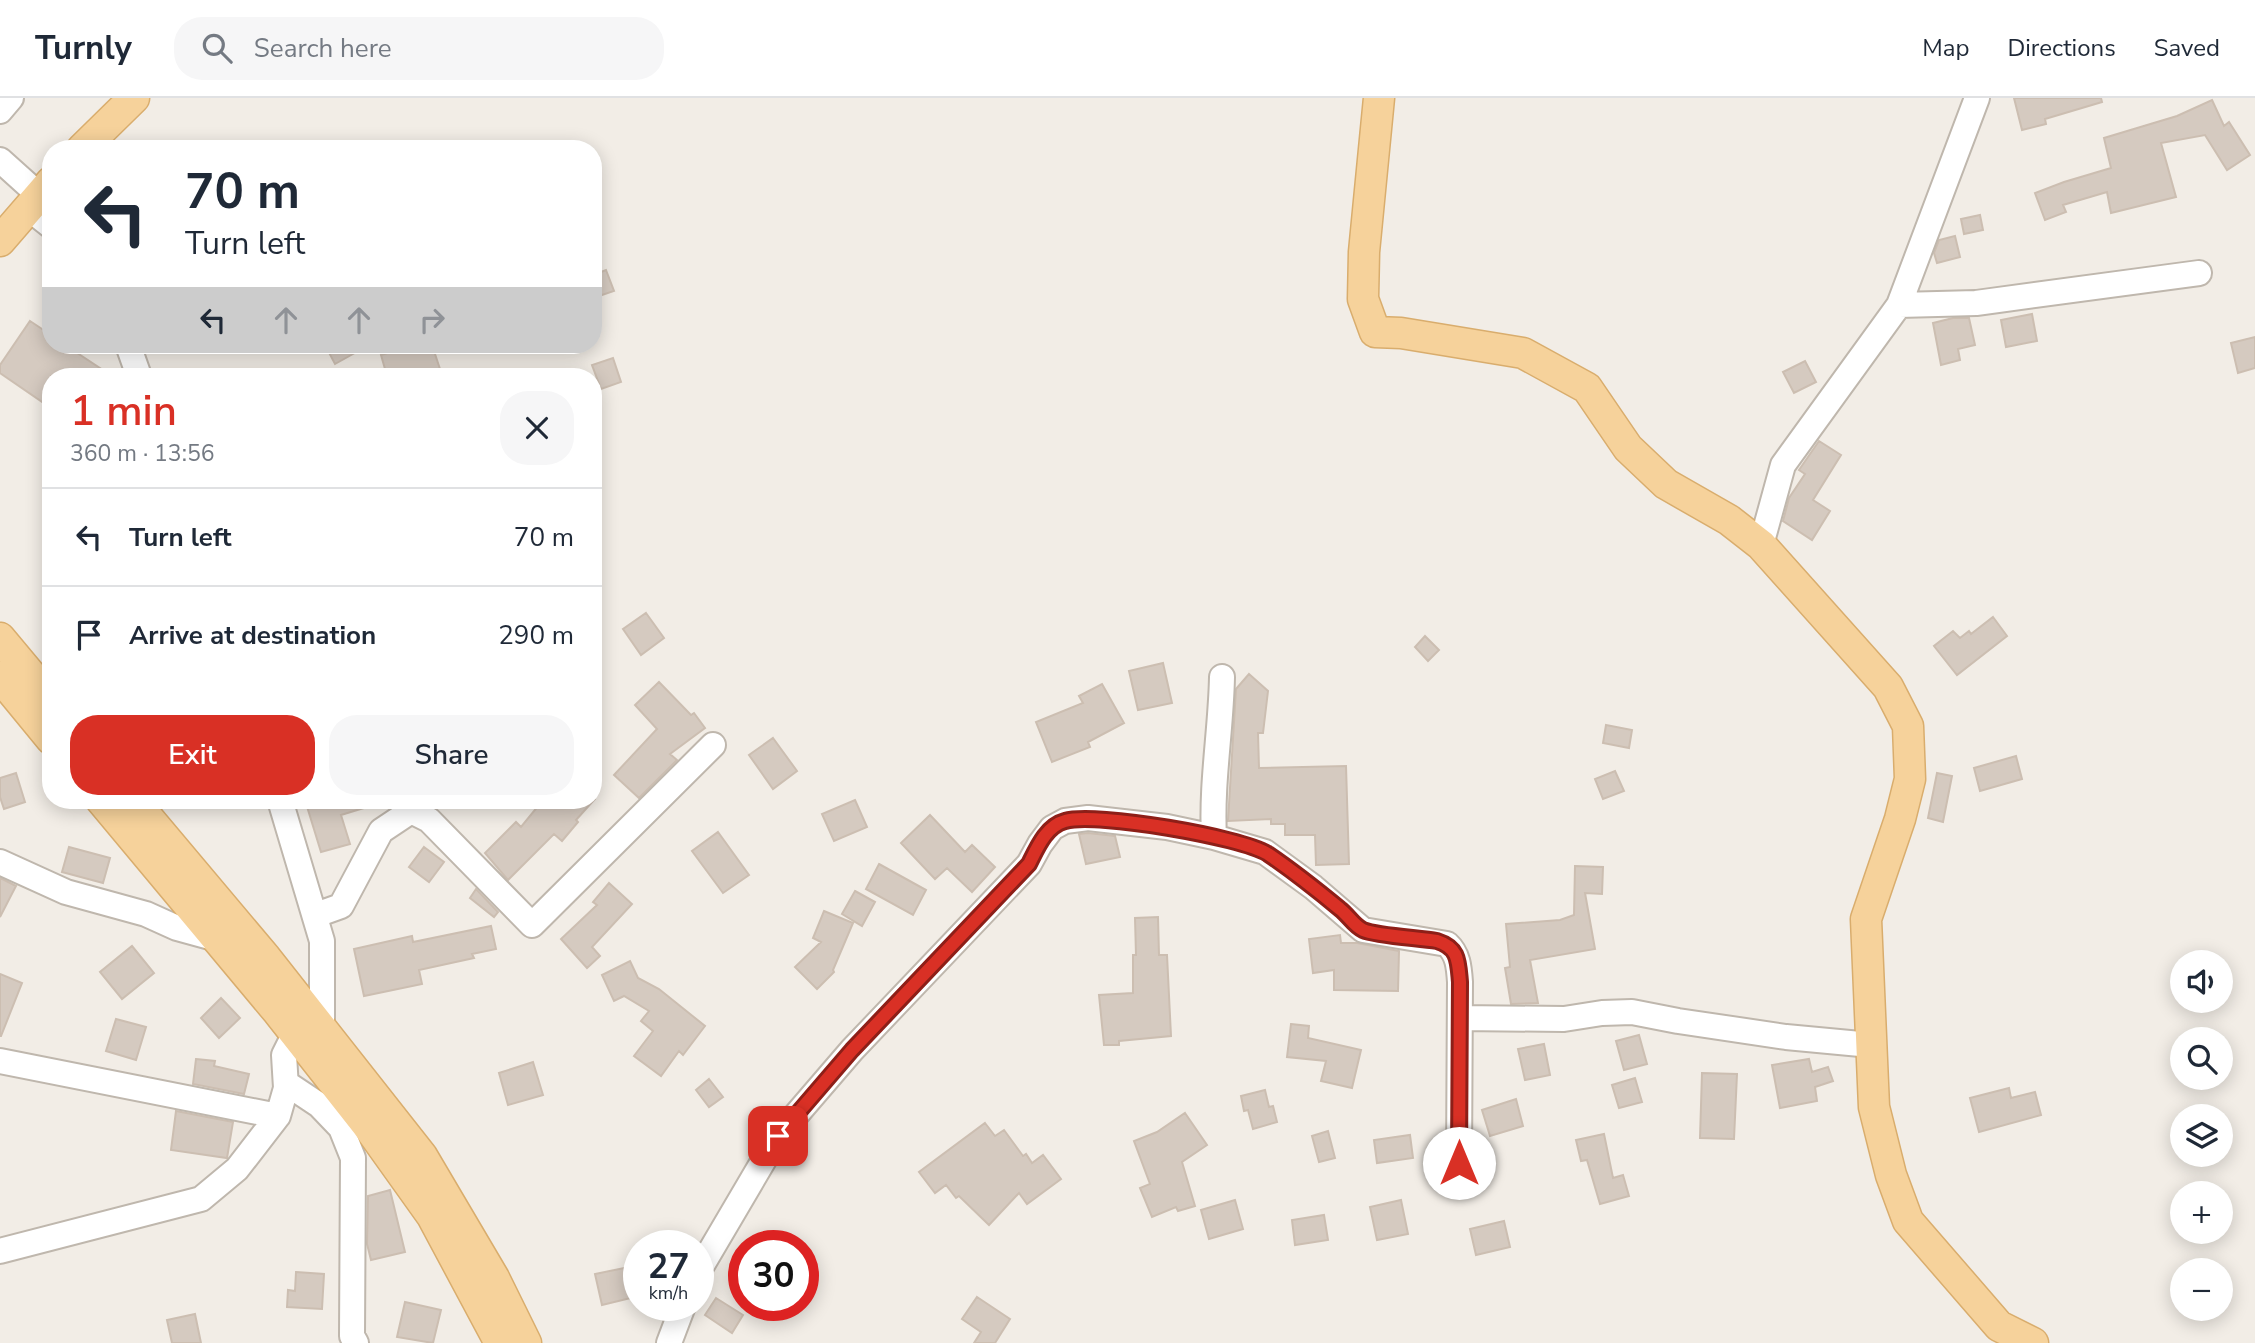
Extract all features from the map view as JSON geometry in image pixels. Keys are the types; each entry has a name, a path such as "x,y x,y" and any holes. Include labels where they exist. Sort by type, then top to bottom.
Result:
{"main road":[{"path":"91,140 134,98"},
{"path":"1379,98 1364,252 1363,299 1375,332 1401,333 1523,353 1587,388 1628,448 1665,484 1729,520 1761,545 1888,687 1908,726 1910,779 1866,919 1874,1107 1891,1175 1908,1221 1999,1326 2033,1343"},
{"path":"0,242 39,194"},
{"path":"0,638 42,688"},
{"path":"0,677 42,728"},
{"path":"109,809 217,939 261,972"},
{"path":"140,809 261,972 309,1031 422,1156 494,1278 526,1343"},
{"path":"309,1031 367,1125 432,1216 500,1343"}],"street":[{"path":"0,111 11,98"},
{"path":"1761,545 1783,466 1899,305 1977,98"},
{"path":"0,160 39,194"},
{"path":"1899,305 1976,303 2199,273"},
{"path":"1214,837 1213,797 1222,677"},
{"path":"316,915 341,906 381,831 411,811 429,821 532,925 713,745"},
{"path":"0,1251 201,1199 237,1169 278,1116 286,1088 284,1055 309,1031 322,941 283,809"},
{"path":"714,1245 778,1136 852,1050 1029,864 1052,828 1065,821 1088,818 1167,827 1265,852 1313,887 1363,930 1447,944 1454,950 1458,964 1460,1018 1459,1163"},
{"path":"0,862 66,891 146,914 177,928 217,939"},
{"path":"1460,1018 1563,1019 1632,1012 1786,1037 1871,1045"},
{"path":"0,1061 278,1116"},
{"path":"286,1083 319,1105 341,1128 353,1158 352,1336 356,1343"},
{"path":"669,1343 677,1321"}],"building":[{"path":"2014,98 2101,98 2102,102 2045,119 2046,124 2022,130"},
{"path":"2212,100 2224,126 2229,122 2250,155 2227,170 2205,135 2161,143 2176,197 2111,213 2107,192 2063,205 2066,212 2045,220 2035,193 2111,168 2104,138 2177,116"},
{"path":"1980,215 1983,230 1964,234 1961,219"},
{"path":"1955,236 1960,257 1937,263 1934,253 1939,240"},
{"path":"606,270 614,291 602,295 602,272"},
{"path":"2032,314 2037,341 2006,347 2001,320"},
{"path":"1953,318 1969,318 1975,345 1958,349 1960,360 1941,365 1933,323"},
{"path":"30,321 42,329 42,354 79,354 100,368 42,368 42,402 0,373 0,365"},
{"path":"2255,337 2255,368 2238,373 2231,343"},
{"path":"330,354 353,354 335,364"},
{"path":"435,354 440,368 385,368 381,355"},
{"path":"613,358 621,382 602,389 602,368 593,368 592,365"},
{"path":"1805,361 1816,382 1794,393 1783,372"},
{"path":"1819,441 1841,455 1813,500 1830,511 1812,540 1783,521 1789,498 1805,474 1799,470"},
{"path":"646,613 664,638 641,655 623,629"},
{"path":"1993,617 2007,636 1957,675 1934,646 1953,631 1960,638 1969,631 1971,634"},
{"path":"1425,636 1439,650 1428,661 1415,647"},
{"path":"1163,663 1172,703 1138,710 1129,671"},
{"path":"1249,674 1268,691 1263,733 1258,733 1259,768 1346,766 1349,864 1316,865 1315,835 1285,835 1285,824 1271,824 1271,819 1228,821 1236,689"},
{"path":"659,682 691,715 694,713 705,728 670,754 677,760 639,798 614,775 657,729 635,705"},
{"path":"1102,684 1124,723 1088,742 1090,747 1052,762 1036,722 1083,703 1079,696"},
{"path":"1606,725 1632,730 1629,748 1603,743"},
{"path":"773,738 797,771 773,789 749,755"},
{"path":"2016,756 2022,779 1980,791 1974,768"},
{"path":"1615,771 1624,791 1603,799 1595,779"},
{"path":"16,773 25,802 4,809 0,797 0,778"},
{"path":"1937,773 1952,776 1943,822 1928,818"},
{"path":"855,800 867,827 834,841 822,814"},
{"path":"308,809 361,809 341,815 350,844 321,852"},
{"path":"536,809 586,809 562,841 554,834 508,880 485,853 516,822 521,827"},
{"path":"930,815 965,852 972,845 995,867 972,892 947,868 935,879 901,843"},
{"path":"718,832 749,875 723,893 692,851"},
{"path":"1079,834 1115,836 1120,857 1086,864"},
{"path":"69,847 110,858 103,883 62,872"},
{"path":"424,847 444,862 429,882 409,867"},
{"path":"879,864 926,890 913,915 866,889"},
{"path":"1575,866 1603,867 1602,894 1585,893 1595,949 1530,960 1538,1003 1511,1004 1505,968 1510,967 1506,924 1560,920 1574,915"},
{"path":"0,878 16,886 0,917"},
{"path":"609,883 632,904 592,947 600,956 587,968 561,939 597,905 593,902"},
{"path":"476,889 498,912 494,917 470,898"},
{"path":"855,891 875,902 862,926 842,914"},
{"path":"824,911 853,923 834,972 817,989 795,967 821,942 813,938"},
{"path":"1158,917 1159,955 1167,955 1171,1036 1104,1045 1099,995 1133,993 1135,918"},
{"path":"491,926 496,949 472,954 474,958 419,970 422,984 364,996 354,949 412,936 413,942"},
{"path":"1340,935 1341,943 1357,943 1399,951 1398,991 1334,990 1334,970 1313,973 1309,939"},
{"path":"132,946 154,973 122,999 100,972"},
{"path":"630,961 638,978 659,989 705,1026 683,1055 679,1051 661,1076 634,1056 653,1031 641,1021 649,1011 624,996 614,1001 602,975"},
{"path":"0,974 22,983 1,1036 0,1036"},
{"path":"221,998 240,1018 219,1038 201,1018"},
{"path":"116,1019 146,1027 136,1060 106,1051"},
{"path":"1291,1024 1309,1026 1308,1038 1361,1050 1352,1088 1321,1081 1326,1061 1287,1057"},
{"path":"1639,1035 1647,1064 1624,1070 1616,1041"},
{"path":"1544,1044 1550,1075 1525,1080 1518,1049"},
{"path":"196,1059 215,1061 214,1066 249,1074 244,1094 193,1084"},
{"path":"1809,1059 1812,1072 1828,1067 1833,1081 1815,1087 1817,1101 1780,1108 1772,1065"},
{"path":"533,1062 543,1095 508,1105 499,1073"},
{"path":"1702,1073 1737,1074 1734,1139 1700,1138"},
{"path":"1635,1078 1642,1102 1619,1108 1612,1085"},
{"path":"709,1079 723,1097 709,1107 696,1090"},
{"path":"2009,1088 2011,1098 2035,1092 2041,1115 1979,1132 1970,1098"},
{"path":"1265,1090 1269,1107 1273,1106 1277,1122 1253,1129 1248,1110 1244,1111 1241,1096"},
{"path":"1516,1099 1523,1126 1490,1136 1482,1110"},
{"path":"176,1111 233,1122 227,1158 171,1150"},
{"path":"1185,1113 1207,1145 1182,1162 1195,1206 1178,1211 1176,1207 1152,1217 1140,1188 1150,1184 1134,1141 1157,1132"},
{"path":"985,1123 995,1136 1004,1130 1023,1156 1026,1154 1032,1163 1043,1155 1061,1179 1027,1204 1019,1193 989,1225 959,1196 956,1198 946,1185 935,1193 919,1172"},
{"path":"1328,1131 1335,1158 1319,1162 1312,1136"},
{"path":"1604,1134 1613,1178 1623,1175 1629,1196 1600,1204 1587,1160 1581,1161 1576,1140"},
{"path":"1410,1135 1413,1158 1377,1163 1374,1140"},
{"path":"390,1190 405,1252 371,1260 367,1244 368,1196"},
{"path":"1235,1200 1243,1229 1209,1239 1201,1210"},
{"path":"1401,1200 1408,1234 1377,1240 1370,1207"},
{"path":"1324,1215 1328,1240 1295,1245 1292,1220"},
{"path":"1504,1221 1510,1247 1476,1255 1470,1229"},
{"path":"623,1268 623,1300 602,1305 595,1274"},
{"path":"296,1272 324,1274 322,1309 287,1307 288,1290 295,1291"},
{"path":"977,1297 1010,1319 995,1343 974,1343 981,1332 962,1319"},
{"path":"716,1298 728,1306 728,1321 739,1321 732,1333 714,1321"},
{"path":"405,1302 441,1310 433,1343 397,1337"},
{"path":"195,1314 201,1343 172,1343 167,1320"}],"route":[{"path":"778,1136 852,1050 1029,864 1052,828 1065,821 1088,818 1167,827 1265,852 1313,887 1363,930 1437,941 1454,950 1460,982 1459,1163"}]}
